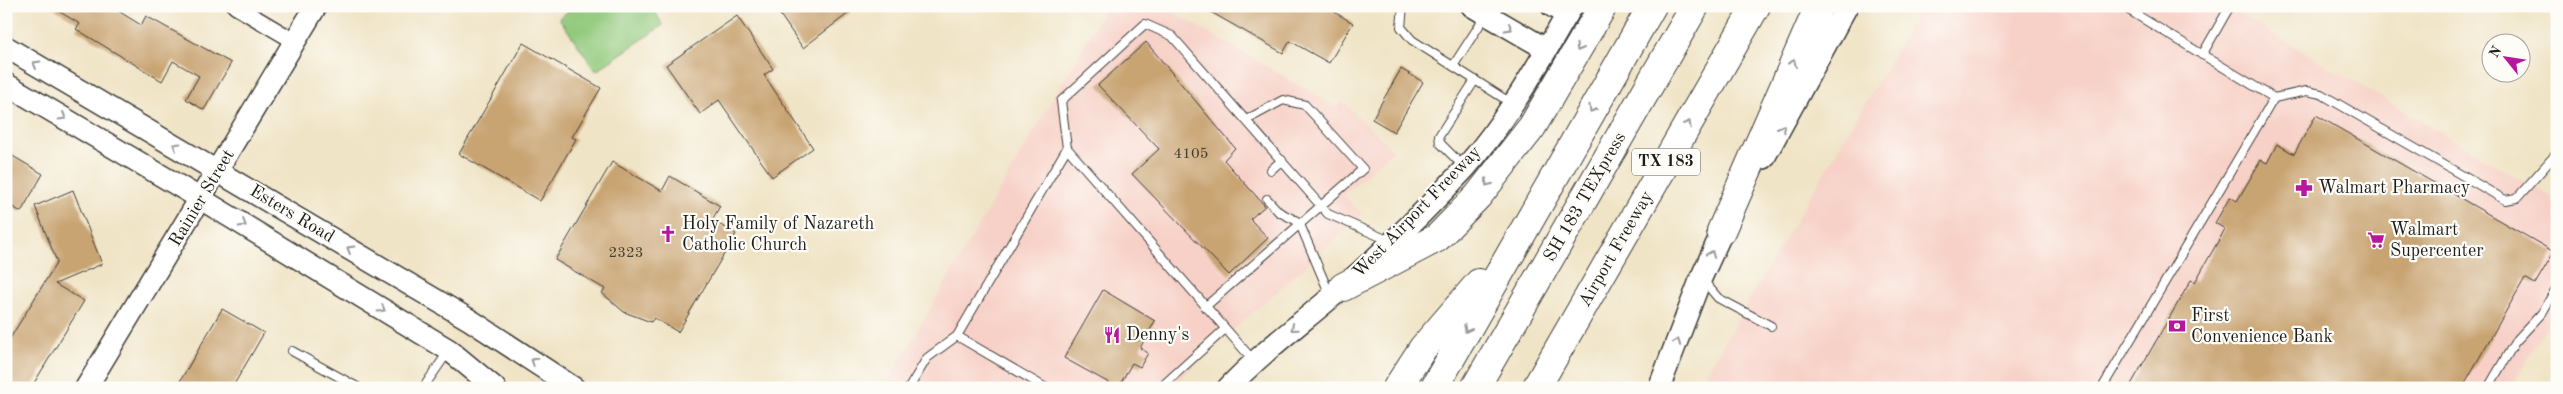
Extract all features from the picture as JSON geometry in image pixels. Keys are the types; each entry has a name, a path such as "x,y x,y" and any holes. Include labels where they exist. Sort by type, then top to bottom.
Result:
{"highway":[{"path":"1337,292 1437,238 1478,196 1532,127 1603,6"},
{"path":"1434,388 1516,241 1652,6"},
{"name":"SH 183 TEXpress","path":"1475,388 1695,6"},
{"name":"SH 183 TEXpress","path":"1494,388 1714,6"},
{"name":"Airport Freeway","path":"1536,388 1756,6"},
{"path":"1721,231 1819,6"},
{"path":"1397,388 1423,348 1516,241"},
{"path":"1547,388 1576,318"}],"main road":[{"name":"Rainier Street","path":"86,388 316,6"},
{"path":"1660,388 1701,278 1721,231 1785,122 1847,6"},
{"name":"West Airport Freeway","path":"1228,388 1254,360 1337,292 1392,242 1464,168 1513,104 1546,49 1564,9"},
{"path":"1479,10 1546,49"},
{"name":"Esters Road","path":"6,47 470,320 574,388"},
{"name":"Esters Road","path":"6,84 201,199 450,350 496,388"}],"street":[{"path":"235,6 296,42"}],"lane":[{"path":"1403,6 1401,26 1412,40 1513,104"},
{"path":"2122,6 2274,98 2307,91 2321,94 2505,200 2517,198 2557,153"},
{"path":"2202,55 2230,6"},
{"path":"1453,66 1479,10"},
{"path":"1254,360 1225,330 1067,148 1062,102 1145,24 1172,36 1328,214 1392,242"},
{"path":"1464,168 1440,144 1439,136 1476,80"},
{"path":"2102,388 2274,98"},
{"path":"1205,307 1300,222 1363,169 1305,105 1282,100 1246,120"},
{"path":"908,388 927,358 957,336 1067,148"},
{"path":"1272,170 1282,160"},
{"path":"1266,199 1279,212 1300,222 1337,292"},
{"path":"1701,278 1718,298 1771,326"},
{"path":"2488,388 2515,342 2542,313 2557,287"},
{"path":"1160,388 1225,330"},
{"path":"957,336 1046,388"},
{"path":"423,388 450,350"},
{"path":"292,351 359,388"}],"shaded area":[{"path":"1107,6 1163,6 1336,107 1342,101 1393,150 1344,195 1362,215 1169,388 884,388"},
{"path":"1922,6 2226,6 2557,201 2557,310 2511,388 1700,388 1701,382"}],"green space":[{"path":"576,6 651,6 663,25 596,71 559,18"}],"building":[{"path":"50,6 110,6 141,25 146,16 231,63 204,110 186,99 199,76 173,61 162,81 76,29 80,24"},
{"path":"774,6 858,6 803,48"},
{"path":"1200,6 1324,6 1353,23 1329,63 1290,41 1283,53"},
{"path":"737,16 773,69 764,75 813,148 772,177 719,100 700,114 666,65"},
{"path":"1146,42 1235,148 1224,160 1265,206 1250,219 1268,238 1229,275 1132,174 1159,149 1098,85"},
{"path":"523,43 601,88 572,137 576,139 540,201 459,154"},
{"path":"1401,69 1423,82 1394,132 1372,119"},
{"name":"Walmart Supercenter","path":"2316,115 2554,252 2535,284 2525,278 2462,388 2129,388 2191,280 2195,282 2225,229 2215,223 2230,197 2237,201 2261,160 2267,163 2277,144 2294,154"},
{"path":"6,152 43,174 21,212 6,203"},
{"path":"612,162 662,191 670,176 720,206 712,220 736,234 678,332 654,318 651,322 624,312 602,293 605,289 555,260"},
{"path":"73,190 102,264 55,284 84,301 31,388 6,388 6,345 57,262 35,206"},
{"name":"Denny's","path":"1103,290 1155,321 1140,348 1148,353 1140,367 1132,363 1118,388 1064,358"},
{"path":"222,309 264,333 232,388 176,388"}],"place":[{"name":"Walmart Pharmacy","path":"2304,188"},
{"name":"Holy Family of Nazareth Catholic Church","path":"668,234"},
{"name":"Walmart Supercenter","path":"2376,240"},
{"name":"First Convenience Bank","path":"2177,326"},
{"name":"Denny's","path":"1112,335"}]}
